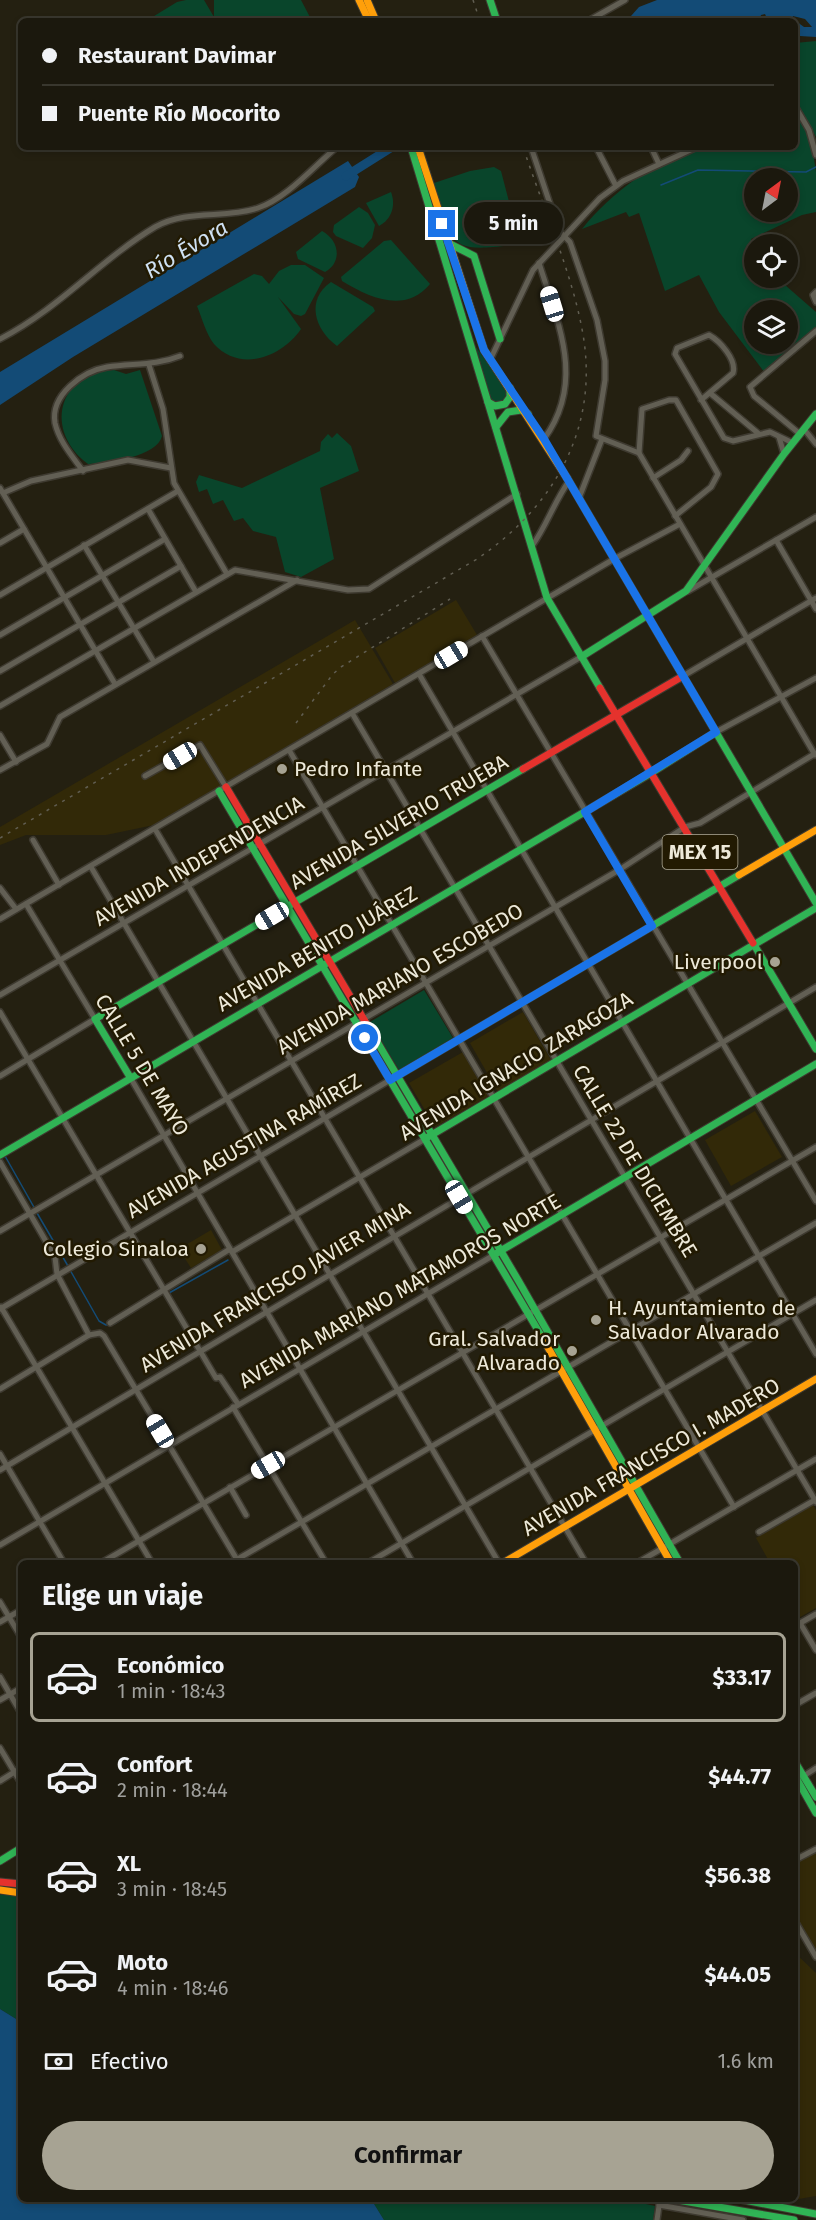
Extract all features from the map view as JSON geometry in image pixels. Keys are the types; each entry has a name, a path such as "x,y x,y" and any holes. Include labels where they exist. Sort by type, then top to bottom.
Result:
{"street":[{"path":"359,0 368,18"},
{"path":"367,0 375,18"},
{"path":"490,0 496,18"},
{"path":"593,18 625,0"},
{"path":"798,112 809,130 816,155"},
{"path":"0,339 54,307 157,226 178,218 247,211 266,205 333,150"},
{"name":"MEX 15","path":"412,150 481,344 544,439 649,615 816,905"},
{"name":"MEX 15","path":"419,150 448,243 474,357 547,598 816,1049"},
{"path":"532,150 558,231 570,242 593,304 605,361 605,380 596,426 599,438 579,498"},
{"path":"598,150 616,186"},
{"path":"652,150 659,164"},
{"path":"490,360 528,280 539,263 600,198 616,186 690,150"},
{"path":"448,243 474,256 500,339"},
{"path":"539,263 563,343 566,363 562,410 544,439"},
{"path":"816,292 813,295 816,302"},
{"path":"816,331 752,384 750,392 816,444"},
{"path":"701,400 733,373 735,368 732,359 709,335 677,348 675,352 701,400 727,440 770,432 793,443"},
{"path":"82,471 64,444 56,426 55,413 63,394 92,370 109,366 149,365 180,356"},
{"path":"149,365 164,409 171,468 178,491 227,574"},
{"path":"488,402 495,406 505,404 510,397 509,387"},
{"path":"710,393 749,428 760,434"},
{"path":"675,516 711,486 718,474 680,405 673,400 642,409 639,453 675,516 705,566 711,578 816,754"},
{"path":"496,427 505,415 513,411 521,410 529,415"},
{"path":"686,591 784,454 816,414"},
{"path":"779,437 784,454"},
{"path":"599,438 639,453"},
{"path":"653,478 681,460 688,451"},
{"path":"115,684 1,490 31,481 133,459 171,468"},
{"path":"532,546 546,526 552,506 569,481"},
{"path":"0,595 178,491"},
{"path":"0,706 235,570 360,591 386,580 517,494"},
{"path":"148,509 195,592"},
{"name":"AVENIDA INDEPENDENCIA","path":"0,995 453,733 686,591 816,517"},
{"path":"0,919 614,559 680,524"},
{"path":"0,543 24,529"},
{"path":"0,635 165,539"},
{"path":"776,540 814,600 816,609"},
{"path":"84,545 154,662"},
{"path":"0,671 181,566"},
{"path":"0,770 47,744 60,717 297,580"},
{"name":"AVENIDA SILVERIO TRUEBA","path":"0,1076 814,600"},
{"path":"482,636 816,1201"},
{"path":"419,674 816,1354"},
{"path":"716,732 816,678"},
{"name":"CALLE 22 DE DICIEMBRE","path":"352,713 816,1501"},
{"name":"AVENIDA BENITO JUÁREZ","path":"0,1155 585,812 716,732"},
{"path":"0,735 16,762"},
{"path":"145,776 200,745 291,905 322,965 398,1076 459,1197 497,1253 666,1546 678,1560"},
{"path":"0,751 7,747"},
{"path":"289,750 734,1507"},
{"name":"AVENIDA MARIANO ESCOBEDO","path":"0,1232 619,870 685,827 700,822 816,754"},
{"path":"155,829 361,1176 584,1560"},
{"name":"AVENIDA AGUSTINA RAMÍREZ","path":"0,1307 816,830"},
{"path":"33,840 59,885"},
{"path":"91,867 499,1560"},
{"path":"0,888 16,909"},
{"name":"CALLE 5 DE MAYO","path":"26,904 96,1019 411,1560"},
{"path":"291,905 329,961 390,1080 467,1192 497,1253"},
{"name":"AVENIDA IGNACIO ZARAGOZA","path":"110,1323 164,1289 428,1137 754,944 816,905"},
{"name":"AVENIDA FRANCISCO JAVIER MINA","path":"0,1470 816,987"},
{"path":"0,1012 216,1378 220,1377 268,1465 324,1560"},
{"name":"AVENIDA MARIANO MATAMOROS NORTE","path":"0,1545 816,1064"},
{"path":"106,1560 816,1147"},
{"path":"0,1162 55,1257 59,1273 89,1335"},
{"path":"239,1560 816,1223"},
{"path":"373,1560 816,1300"},
{"path":"0,1307 150,1560"},
{"path":"0,1389 89,1335 100,1333 104,1336 169,1445 235,1560"},
{"name":"AVENIDA FRANCISCO I. MADERO","path":"506,1560 816,1379"},
{"path":"0,1454 62,1560"},
{"path":"642,1560 816,1459"},
{"path":"230,1487 246,1515"},
{"path":"759,1532 816,1501"},
{"path":"666,1546 670,1560"},
{"path":"0,1602 18,1632"},
{"path":"0,1622 18,1612"},
{"path":"816,1614 798,1625 816,1650"},
{"path":"0,1677 18,1708"},
{"path":"0,1700 18,1690"},
{"path":"798,1703 816,1693"},
{"path":"0,1748 18,1778"},
{"path":"798,1778 816,1768"},
{"path":"0,1781 18,1770"},
{"path":"798,1778 816,1797"},
{"path":"798,1778 816,1813"},
{"path":"798,1858 816,1849"},
{"path":"0,1861 18,1850"},
{"path":"0,1882 18,1884"},
{"path":"0,1890 18,1893"},
{"path":"798,1926 816,1957"},
{"path":"798,1935 802,1933"},
{"path":"657,2220 660,2202 706,2217 743,2220"},
{"path":"689,2202 794,2220"},
{"path":"754,2202 816,2214"}],"shaded area":[{"path":"456,600 477,635 395,683 375,648"},
{"path":"355,620 393,684 154,825 106,835 26,835 0,845 0,827"},
{"path":"523,1012 551,1060 498,1092 470,1043"},
{"path":"463,1052 489,1096 435,1127 409,1083"},
{"path":"755,1111 782,1157 731,1186 705,1140"},
{"name":"Colegio Sinaloa","path":"211,1230 222,1250 191,1268 179,1249"},
{"path":"813,1505 816,1510 816,1608 798,1618 798,1560 768,1560 756,1538"},
{"path":"816,1848 816,1954 798,1924 798,1859"},
{"path":"798,1956 816,1973 816,2196 798,2199"}],"green space":[{"path":"204,0 214,17 214,0 301,0 310,18 151,18 177,2"},
{"path":"816,41 816,137 798,104 798,43"},
{"path":"798,119 810,133 816,172 816,212 798,217 798,168 744,168 744,222 787,222 762,234 744,234 744,288 788,288 816,312 816,328 798,344 798,300 744,300 744,345 719,312 699,275 665,291 639,213 629,217 626,212 582,229 621,190 652,168 693,150 798,150"},
{"path":"494,167 501,171 520,244 480,248 467,246 458,242 450,234 434,183 470,171"},
{"path":"391,192 392,211 387,220 379,226 366,203"},
{"path":"359,207 368,213 375,225 372,238 363,248 336,236 333,232 334,225"},
{"path":"322,231 332,240 337,251 335,263 325,272 298,259 296,252"},
{"path":"391,240 430,284 420,293 410,299 387,300 364,293 342,281 341,277 384,241"},
{"path":"291,265 305,265 324,278 305,314 301,316 294,314 278,297 301,329 283,347 260,358 236,358 224,353 211,340 197,306 254,274 262,276 269,284 279,271"},
{"path":"331,282 373,307 375,311 337,346 323,332 316,315 318,297"},
{"path":"473,343 507,389 505,401 496,403 491,399"},
{"path":"751,354 787,354 765,373"},
{"path":"114,370 126,374 140,370 162,436 158,443 142,454 131,458 88,464 74,451 65,436 62,421 63,406 69,392 80,381 95,374"},
{"path":"337,433 351,446 359,471 320,488 334,559 301,577 285,572 276,537 253,531 243,518 234,521 223,500 213,504 207,489 199,492 196,482 199,475 242,488 320,451 321,442 328,434 332,438"},
{"path":"424,990 453,1038 399,1070 370,1022"},
{"path":"0,1895 18,1895 18,2020 0,2009"},
{"path":"373,2202 637,2202 655,2206 653,2220 384,2220"}],"water":[{"path":"657,0 816,0 816,37 800,36 798,23 804,27 812,27 805,19 793,16 792,18 767,18 765,14 760,18 623,18 631,16 639,7"},
{"name":"Río Évora","path":"348,161 359,177 355,187 73,357 0,405 0,372"},
{"path":"0,2009 18,2020 18,2202 373,2202 384,2220 0,2220"}],"waterway":[{"name":"Río Évora","path":"346,176 387,150"},
{"path":"661,185 698,170 806,172 816,167"},
{"path":"5,1156 35,1209"},
{"path":"37,1213 68,1266"},
{"path":"169,1293 228,1260"},
{"path":"70,1270 99,1321 106,1325 114,1324 153,1299"}],"railway":[{"path":"473,0 479,18"},
{"path":"0,838 477,559 505,538 550,489 566,461 578,430 585,398 586,365 582,329 571,284 524,150"},
{"path":"296,723 333,674 341,667 450,599"}],"traffic: fast":[{"path":"490,0 496,18"},
{"path":"412,150 547,598 600,688"},
{"path":"448,243 474,256 500,339"},
{"path":"488,402 495,406 505,404 510,397 510,388"},
{"path":"496,427 508,412 521,410 528,414"},
{"path":"581,657 686,591 784,454 816,414"},
{"path":"567,478 816,903"},
{"path":"0,1155 651,773 716,732"},
{"path":"130,1077 95,1019 523,769"},
{"path":"219,791 542,1337"},
{"path":"395,1077 739,875"},
{"path":"428,1137 816,908"},
{"path":"753,943 816,1049"},
{"path":"366,1023 518,1280 678,1560"},
{"path":"497,1253 816,1064"},
{"path":"798,1767 816,1797"},
{"path":"798,1781 816,1813"},
{"path":"0,1861 18,1850"},
{"path":"689,2202 794,2220"},
{"path":"754,2202 816,2214"}],"traffic: slow":[{"path":"359,0 368,18"},
{"path":"367,0 375,18"},
{"path":"419,150 484,350 567,478"},
{"path":"739,875 816,830"},
{"path":"542,1337 669,1560"},
{"path":"508,1560 816,1379"},
{"path":"0,1890 18,1893"}],"traffic: jam":[{"path":"523,769 683,676"},
{"path":"600,688 753,943"},
{"path":"226,787 366,1023"},
{"path":"0,1882 18,1884"}],"place":[{"name":"Pedro Infante","path":"282,769"},
{"name":"Liverpool","path":"775,962"},
{"name":"Colegio Sinaloa","path":"201,1249"},
{"name":"H. Ayuntamiento de Salvador Alvarado","path":"596,1320"},
{"name":"Gral. Salvador Alvarado","path":"572,1351"}],"route":[{"path":"365,1038 390,1080 652,926 585,812 716,732 544,439 484,350 475,329 442,224"}]}
